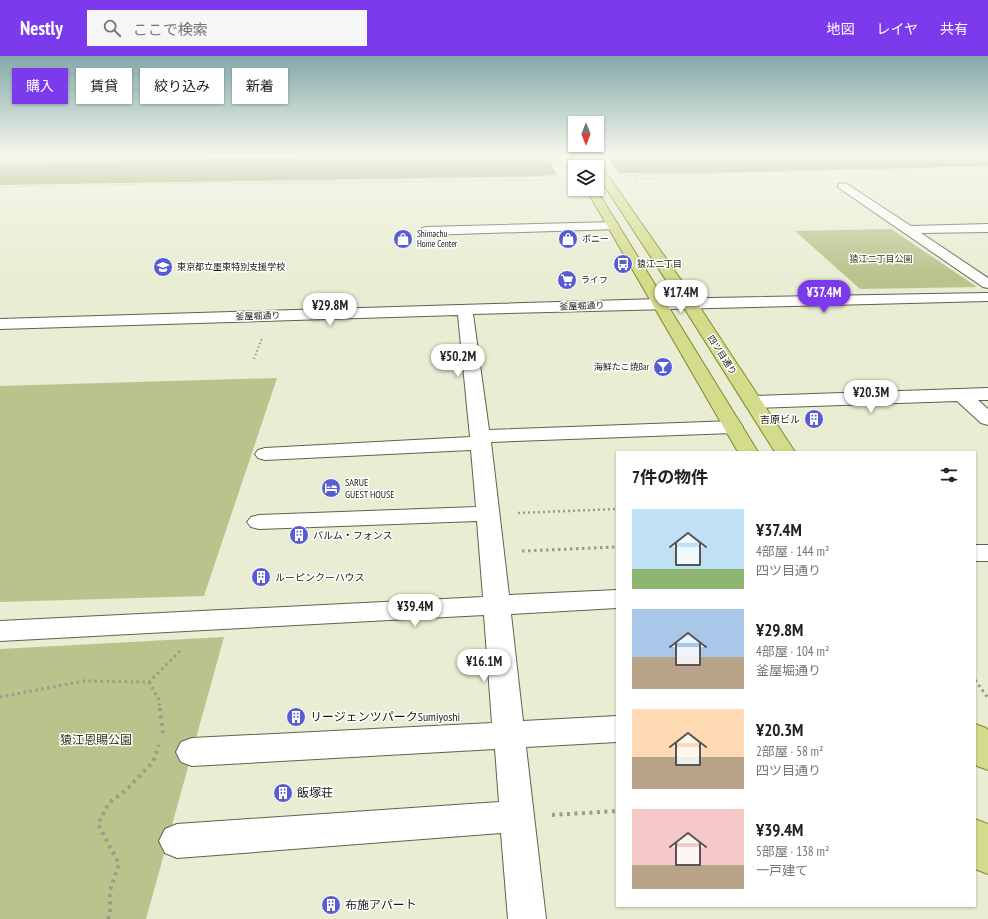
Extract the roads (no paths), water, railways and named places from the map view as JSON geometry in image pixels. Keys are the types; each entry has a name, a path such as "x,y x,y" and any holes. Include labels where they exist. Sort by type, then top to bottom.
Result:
{"main road":[{"name":"四ツ目通り","path":"616,195 689,303 784,451"},
{"path":"595,196 747,451"},
{"path":"976,738 988,756"},
{"path":"976,837 988,857"}],"street":[{"path":"857,195 988,284"},
{"path":"426,230 613,226"},
{"path":"909,230 988,228"},
{"name":"釜屋堀通り","path":"0,324 689,303 988,297"},
{"path":"465,310 480,440 527,919"},
{"path":"753,402 988,394"},
{"path":"962,395 988,419"},
{"path":"265,454 480,440 733,427"},
{"path":"259,522 487,514"},
{"path":"976,554 988,553"},
{"path":"0,630 616,598"},
{"path":"976,729 988,728"},
{"path":"192,752 616,729"},
{"path":"177,841 518,816"}],"place":[{"name":"Shimachu Home Center","path":"403,239"},
{"name":"ポニー","path":"568,239"},
{"name":"猿江二丁目","path":"623,264"},
{"name":"東京都立墨東特別支援学校","path":"163,267"},
{"name":"ライフ","path":"567,280"},
{"name":"海鮮たこ焼Bar","path":"663,367"},
{"name":"吉原ビル","path":"814,419"},
{"name":"SARUE GUEST HOUSE","path":"331,488"},
{"name":"パルム・フォンス","path":"299,535"},
{"name":"ルーピンクーハウス","path":"261,577"},
{"name":"リージェンツパークSumiyoshi","path":"296,717"},
{"name":"飯塚荘","path":"283,793"},
{"name":"布施アパート","path":"331,905"}],"park label":[{"name":"猿江二丁目公園","path":"881,259"},
{"name":"猿江恩賜公園","path":"96,740"}]}
